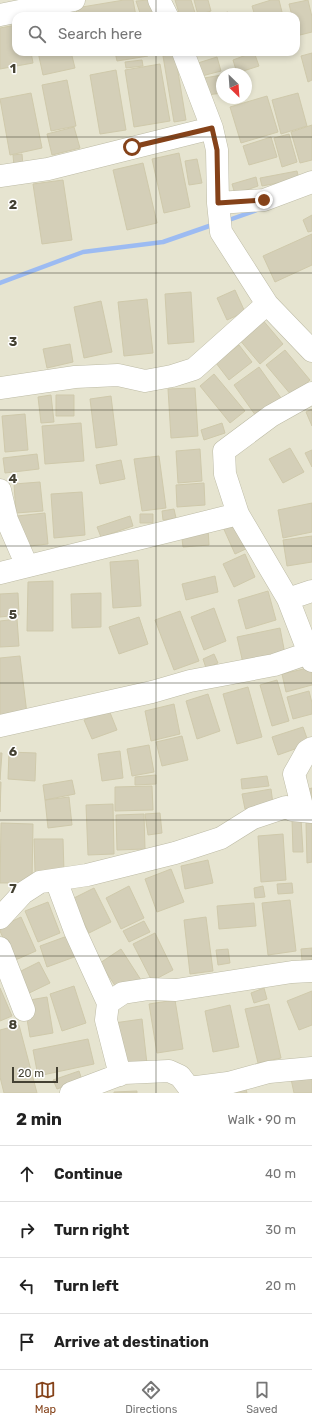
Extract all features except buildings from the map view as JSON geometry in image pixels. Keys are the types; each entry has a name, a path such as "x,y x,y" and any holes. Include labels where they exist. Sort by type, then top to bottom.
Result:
{"street":[{"path":"13,9 74,0"},
{"path":"159,0 164,12"},
{"path":"185,56 212,128 217,150 218,203 221,232 267,304 312,352"},
{"path":"0,176 48,169 212,128"},
{"path":"218,203 264,200 312,182"},
{"path":"0,388 75,377 118,375 145,381 194,370 267,304"},
{"path":"0,726 152,692 190,681 311,657 288,599 238,514 225,474 224,451 271,416 312,393"},
{"path":"0,490 7,520 27,566"},
{"path":"0,574 238,514"},
{"path":"288,599 312,592"},
{"path":"0,918 23,893 40,882 87,875 175,853 221,838 253,818 286,807 292,810 308,811 294,774 307,751 312,748"},
{"path":"56,880 75,930 108,1003 106,1020 120,1075"},
{"path":"0,948 24,1010"},
{"path":"108,1003 123,994 149,989 176,990 292,972 312,971"},
{"path":"71,1093 124,1073 169,1071 180,1076 191,1090 228,1083 269,1072 312,1068"}],"shaded area":[{"path":"0,0 312,0 312,1093 0,1093"}],"waterway":[{"path":"226,221 257,210"},
{"path":"0,283 83,252 163,242 215,224"}],"route":[{"path":"132,147 212,128 217,150 218,203 264,200"}]}
